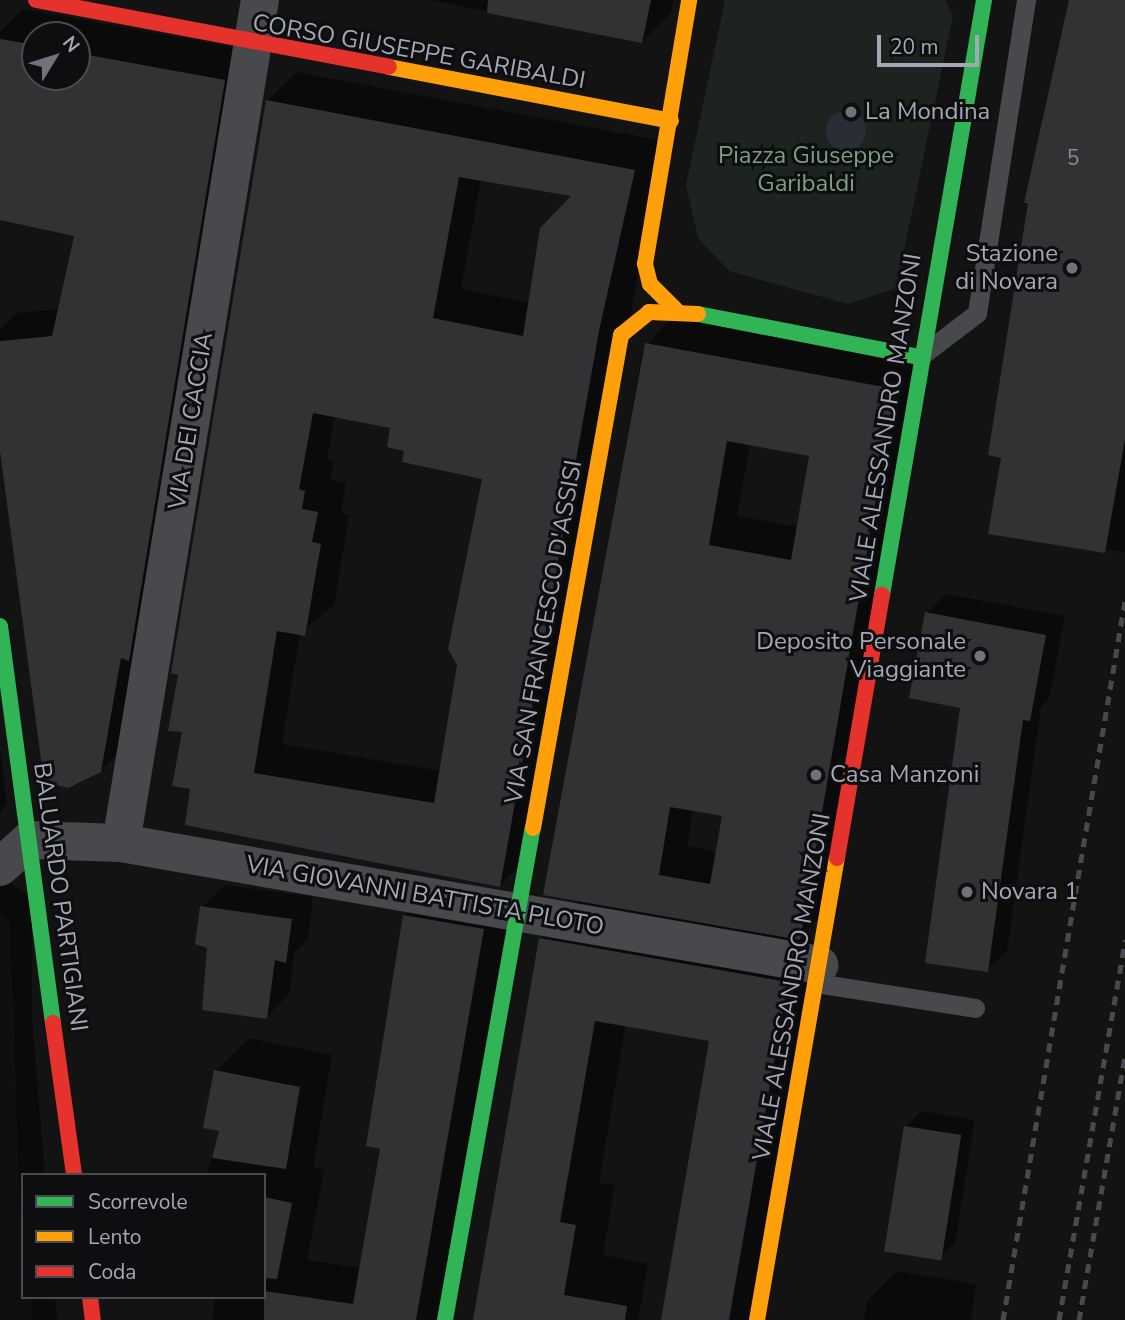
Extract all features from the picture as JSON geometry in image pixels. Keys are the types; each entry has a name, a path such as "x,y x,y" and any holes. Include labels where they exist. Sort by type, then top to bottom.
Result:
{"main road":[{"name":"CORSO GIUSEPPE GARIBALDI","path":"36,0 256,24"},
{"path":"689,0 645,264 650,284 676,310 920,357"},
{"name":"VIALE ALESSANDRO MANZONI","path":"757,1320 818,974 920,357 984,0"},
{"name":"VIA SAN FRANCESCO D'ASSISI","path":"445,1320 621,335 649,312 676,310"},
{"name":"BALUARDO PARTIGIANI","path":"1,634 74,1173"},
{"path":"90,1299 93,1320"}],"street":[{"name":"VIA DEI CACCIA","path":"121,843 256,24"},
{"name":"VIA GIOVANNI BATTISTA PLOTO","path":"30,840 121,843 517,912 818,974"},
{"path":"0,867 30,840"}],"lane":[{"path":"128,0 256,24 672,113"},
{"path":"920,357 977,313 1026,0"},
{"path":"818,974 975,1009"}],"shaded area":[{"path":"846,111 860,117 866,131 860,145 846,151 832,145 826,131 832,117"},
{"path":"0,914 10,922 21,1299 31,1299 33,1320 0,1320"}],"green space":[{"name":"Piazza Giuseppe Garibaldi","path":"725,0 945,0 953,16 896,288 848,304 729,271 698,238 686,185"}],"building":[{"path":"488,0 651,0 642,43 487,13"},
{"name":"Stazione di Novara","path":"1069,0 1125,0 1125,439 1105,553 988,534 1001,458 988,455 1028,203 1024,203"},
{"path":"0,39 21,43 21,91 91,91 91,56 225,80 129,661 121,658 101,772 68,788 44,782 0,451 0,341 52,336 74,236 0,220"},
{"path":"266,100 635,170 599,331 500,887 185,825 190,789 172,786 182,732 168,731 178,675 171,673","holes":["459,177 571,196 540,228 523,336 433,318","313,413 390,428 387,447 404,451 402,462 482,479 448,649 457,665 434,803 254,773 277,631 305,636 321,544 312,542 318,512 302,509 305,491 299,489"]},
{"path":"645,343 895,389 800,940 543,895","holes":["727,441 809,456 791,560 709,545","670,807 722,816 710,884 659,875"]},
{"path":"925,612 1046,635 1030,721 1023,720 988,972 925,963 960,708 909,698"},
{"path":"200,906 292,919 286,963 275,960 267,1019 202,1010 207,948 195,944"},
{"path":"403,915 484,929 416,1320 264,1320 266,1291 353,1304 380,1149 366,1146"},
{"path":"539,938 788,982 729,1320 661,1320 709,1041 595,1021 560,1222 576,1225 564,1295 627,1306 625,1320 473,1320"},
{"path":"214,1070 300,1087 286,1169 212,1158 219,1131 203,1128"},
{"path":"904,1126 961,1135 941,1261 884,1251"},
{"path":"266,1197 292,1203 277,1279 266,1278"}],"railway":[{"path":"1003,1320 1125,601"},
{"path":"1059,1320 1125,940"},
{"path":"1079,1320 1125,1057"}],"traffic: fast":[{"path":"882,595 984,0"},
{"path":"698,314 920,357"},
{"path":"0,626 53,1023"},
{"path":"445,1320 533,828"}],"traffic: slow":[{"path":"676,310 650,284 645,264 689,0"},
{"path":"389,67 671,121"},
{"path":"533,828 621,335 649,312 698,314"},
{"path":"757,1320 837,858"}],"traffic: jam":[{"path":"36,0 389,67"},
{"path":"837,858 882,595"},
{"path":"53,1023 74,1173"},
{"path":"90,1299 93,1320"}],"place":[{"name":"La Mondina","path":"851,112"},
{"name":"Stazione di Novara","path":"1072,268"},
{"name":"Deposito Personale Viaggiante","path":"980,656"},
{"name":"Casa Manzoni","path":"816,775"},
{"name":"Novara 1","path":"967,892"}]}
